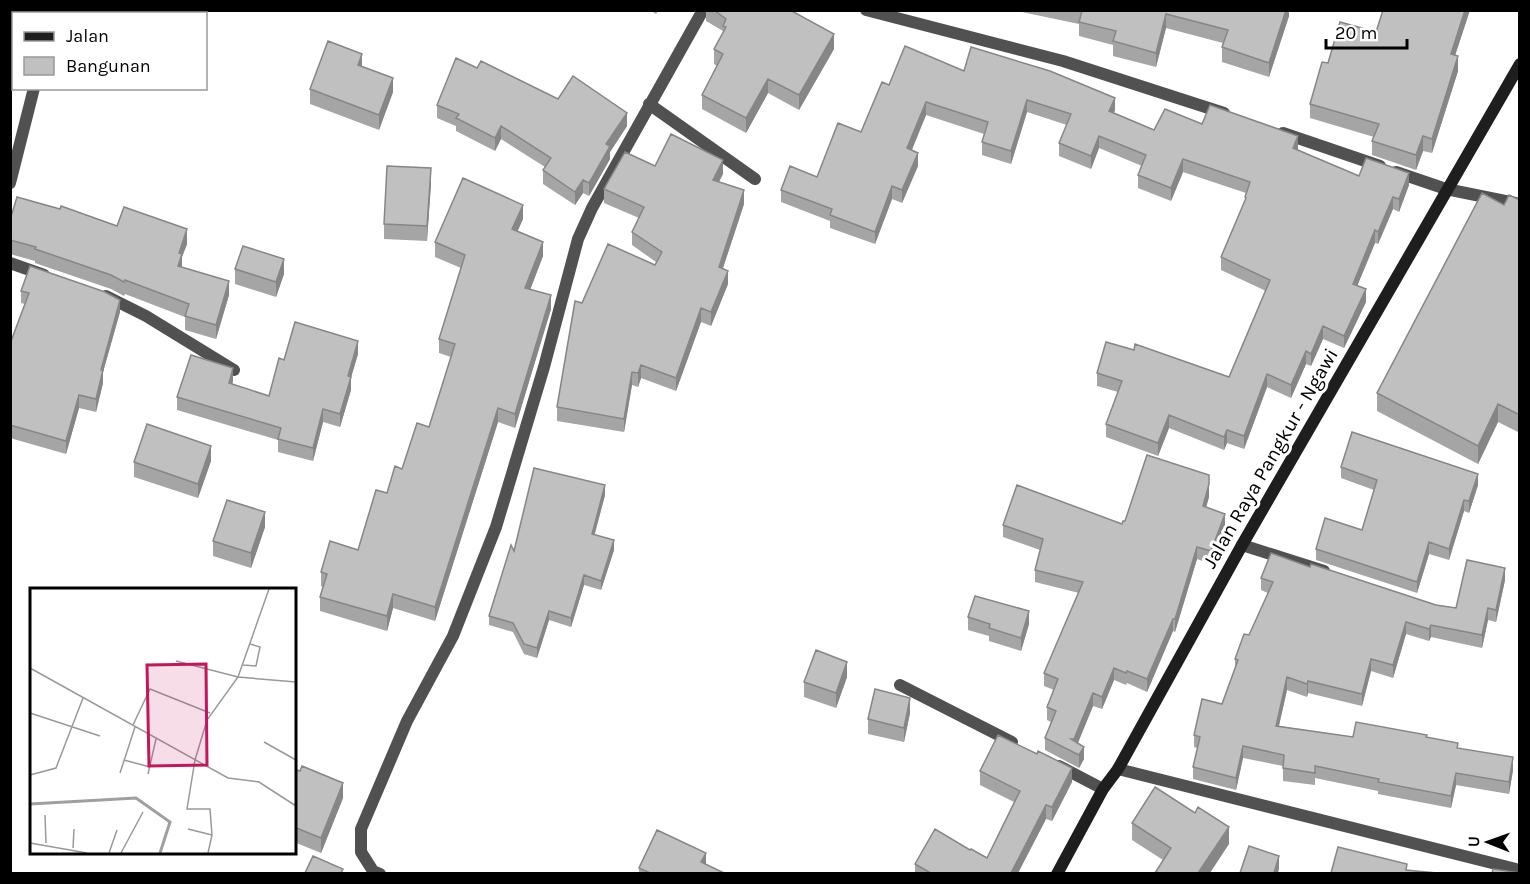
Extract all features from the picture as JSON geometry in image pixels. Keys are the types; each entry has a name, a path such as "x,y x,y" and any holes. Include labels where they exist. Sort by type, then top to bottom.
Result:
{"main road":[{"name":"Jalan Raya Pangkur - Ngawi","path":"1057,873 1103,789 1118,769 1242,545 1520,64"}],"street":[{"path":"380,873 373,870 361,852 361,829 407,721 453,636 496,527 544,367 578,239 592,208 703,10"},
{"path":"866,10 1063,61 1234,117"},
{"path":"10,183 33,90"},
{"path":"649,104 754,179"},
{"path":"1267,128 1446,189 1520,204"},
{"path":"10,263 54,279"},
{"path":"98,294 146,316 234,370"},
{"path":"1242,545 1340,577"},
{"path":"900,685 1022,747"},
{"path":"1052,763 1103,789"},
{"path":"1118,769 1520,870"}],"building":[{"path":"10,10 14,10 12,12 10,68"},
{"path":"132,10 193,10 192,12 132,12"},
{"path":"714,10 790,10 834,34 799,95 768,79 746,118 702,95 723,54 714,49 726,27 723,26 726,19"},
{"path":"1081,10 1286,10 1269,63 1222,47 1228,30 1166,14 1156,53 1113,41 1116,31 1079,22"},
{"path":"1383,10 1465,10 1451,54 1458,56 1432,139 1423,136 1416,155 1372,141 1379,124 1310,104 1322,62 1328,63 1340,22 1376,32"},
{"path":"328,41 362,54 358,65 393,78 379,115 310,89"},
{"path":"905,46 964,71 971,47 1050,71 1115,98 1109,111 1154,130 1165,109 1202,124 1210,105 1298,136 1293,148 1359,176 1366,158 1409,173 1399,199 1393,197 1378,232 1375,230 1353,284 1366,289 1344,336 1323,326 1311,354 1306,351 1291,385 1267,374 1244,436 1227,430 1224,437 1169,415 1158,443 1106,424 1122,381 1097,373 1106,342 1134,350 1135,344 1229,377 1270,280 1221,257 1246,198 1250,182 1183,159 1171,188 1138,175 1146,155 1099,136 1091,156 1059,143 1071,114 1027,100 1011,151 982,142 988,122 926,102 907,148 918,153 902,190 892,186 875,232 830,215 832,209 781,190 790,166 817,177 838,123 861,132 882,82 889,85"},
{"path":"456,58 477,68 481,61 558,99 573,76 627,113 606,144 610,146 589,183 583,180 575,192 543,170 551,158 501,126 495,138 456,118 459,114 437,105"},
{"path":"671,134 723,160 713,180 744,190 719,267 728,271 711,312 701,308 676,378 641,365 638,373 632,372 624,419 557,407 575,301 582,303 608,244 655,265 662,252 632,232 644,207 604,189 625,152 655,166"},
{"path":"387,166 431,168 427,226 384,224"},
{"path":"463,178 523,205 512,229 543,242 525,288 551,295 515,414 498,408 435,607 393,594 387,616 320,597 327,574 321,572 330,541 358,550 376,490 387,493 395,466 402,469 417,423 429,427 455,344 439,339 465,255 435,242"},
{"path":"1482,193 1504,205 1509,195 1520,200 1520,415 1498,404 1478,446 1377,393"},
{"path":"17,197 60,209 61,206 117,226 124,207 187,229 179,253 182,254 178,266 229,281 216,325 185,316 189,304 35,249 36,247 10,240 10,220"},
{"path":"243,246 284,259 276,282 235,269"},
{"path":"30,266 105,292 120,300 101,370 103,370 96,399 79,395 66,441 10,425 10,344 29,293 21,291"},
{"path":"295,322 358,341 348,376 351,377 340,414 323,409 313,448 278,439 281,428 177,397 191,355 233,368 229,383 269,396 279,358 284,360"},
{"path":"147,424 211,446 198,484 134,462"},
{"path":"1352,432 1478,474 1469,501 1464,500 1449,549 1429,542 1417,582 1316,549 1325,518 1362,530 1377,480 1341,467"},
{"path":"1147,455 1209,475 1203,506 1225,514 1211,551 1197,547 1175,619 1173,619 1147,679 1114,668 1102,697 1093,693 1074,739 1071,739 1084,747 1079,755 1045,738 1056,711 1047,707 1058,679 1044,673 1083,582 1035,570 1043,539 1003,525 1017,485 1122,524"},
{"path":"534,468 605,485 592,534 614,540 601,581 584,575 571,618 549,611 537,648 524,644 513,623 489,616 511,545 514,551"},
{"path":"227,500 265,512 251,553 213,541"},
{"path":"1271,553 1436,605 1456,608 1467,560 1505,568 1496,610 1488,608 1482,635 1431,625 1429,629 1406,622 1393,665 1371,659 1362,694 1308,681 1307,684 1287,677 1276,726 1353,737 1356,722 1427,735 1426,737 1458,743 1457,748 1513,757 1509,782 1456,773 1451,796 1378,782 1379,779 1315,766 1315,773 1283,768 1284,755 1243,746 1236,778 1193,767 1200,737 1194,735 1202,699 1222,704 1238,660 1235,659 1244,634 1249,635 1273,582 1261,578"},
{"path":"975,596 1029,611 1021,638 989,628 990,624 968,617"},
{"path":"816,650 847,662 836,693 804,682"},
{"path":"875,689 910,698 904,728 868,719"},
{"path":"998,735 1072,768 1052,807 1046,805 1011,873 928,873 915,864 935,829 987,858 1020,791 980,771"},
{"path":"302,766 343,783 321,838 296,828 296,770 300,771"},
{"path":"1155,787 1195,813 1198,807 1229,827 1198,873 1155,873 1171,848 1132,823"},
{"path":"657,830 706,853 701,862 724,873 650,873 639,868"},
{"path":"1249,846 1279,856 1274,873 1240,873"},
{"path":"1338,847 1407,864 1406,870 1437,873 1331,873"},
{"path":"313,856 343,869 341,873 305,873"},
{"path":"1493,869 1520,873 1492,873"}]}
